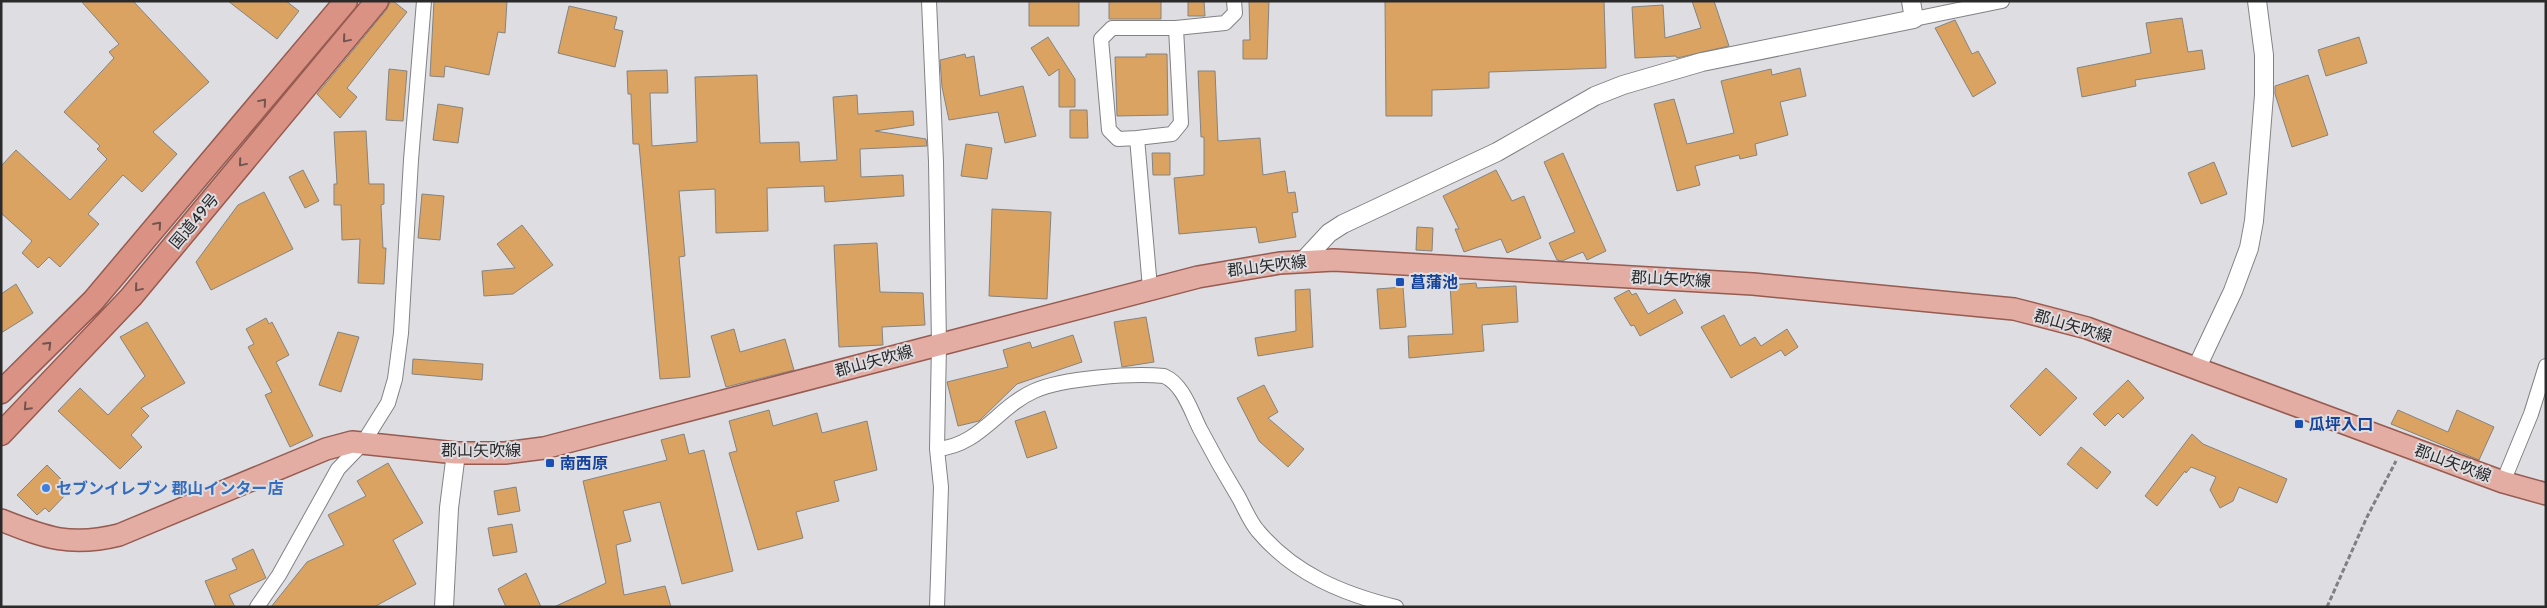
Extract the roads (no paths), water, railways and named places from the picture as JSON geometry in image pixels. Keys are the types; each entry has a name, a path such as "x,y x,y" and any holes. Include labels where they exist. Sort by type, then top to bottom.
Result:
{"highway":[{"name":"国道49号","path":"1,392 93,302 346,1"},
{"name":"国道49号","path":"1,434 131,296 377,1"}],"main road":[{"name":"郡山矢吹線","path":"1,520 46,538 68,541 99,540 119,535 326,449 352,442 456,453 505,453 544,448 1150,288 1242,268 1304,260 1334,260 1753,284 1959,302 2014,309 2087,328 2504,482 2546,494"}],"street":[{"path":"257,607 279,575 338,469 363,443 388,403 395,379 401,333 411,160 424,1"},
{"path":"929,1 936,162 939,344 937,450 941,487 937,607"},
{"path":"1176,28 1181,123 1172,134 1118,139 1109,130 1101,39 1112,28 1176,28 1225,23 1235,13 1234,1"},
{"path":"1911,1 1914,19"},
{"path":"1304,260 1329,233 1343,224 1497,152 1595,96 1623,85 1702,62 2002,1"},
{"path":"2197,368 2236,282 2249,248 2254,221 2264,95 2264,55 2256,1"},
{"path":"1137,138 1150,288"},
{"path":"2504,482 2531,414 2546,366"},
{"path":"937,450 949,449 978,435 1007,407 1035,390 1072,382 1135,376 1164,376 1180,390 1212,453 1257,531 1284,558 1308,575 1332,587 1362,598 1396,607"},
{"path":"444,607 448,508 456,453"}],"place":[{"name":"菖蒲池","path":"1400,282"},
{"name":"瓜坪入口","path":"2299,424"},
{"name":"南西原","path":"550,463"},
{"name":"セブンイレブン 郡山インター店","path":"46,488"}]}
